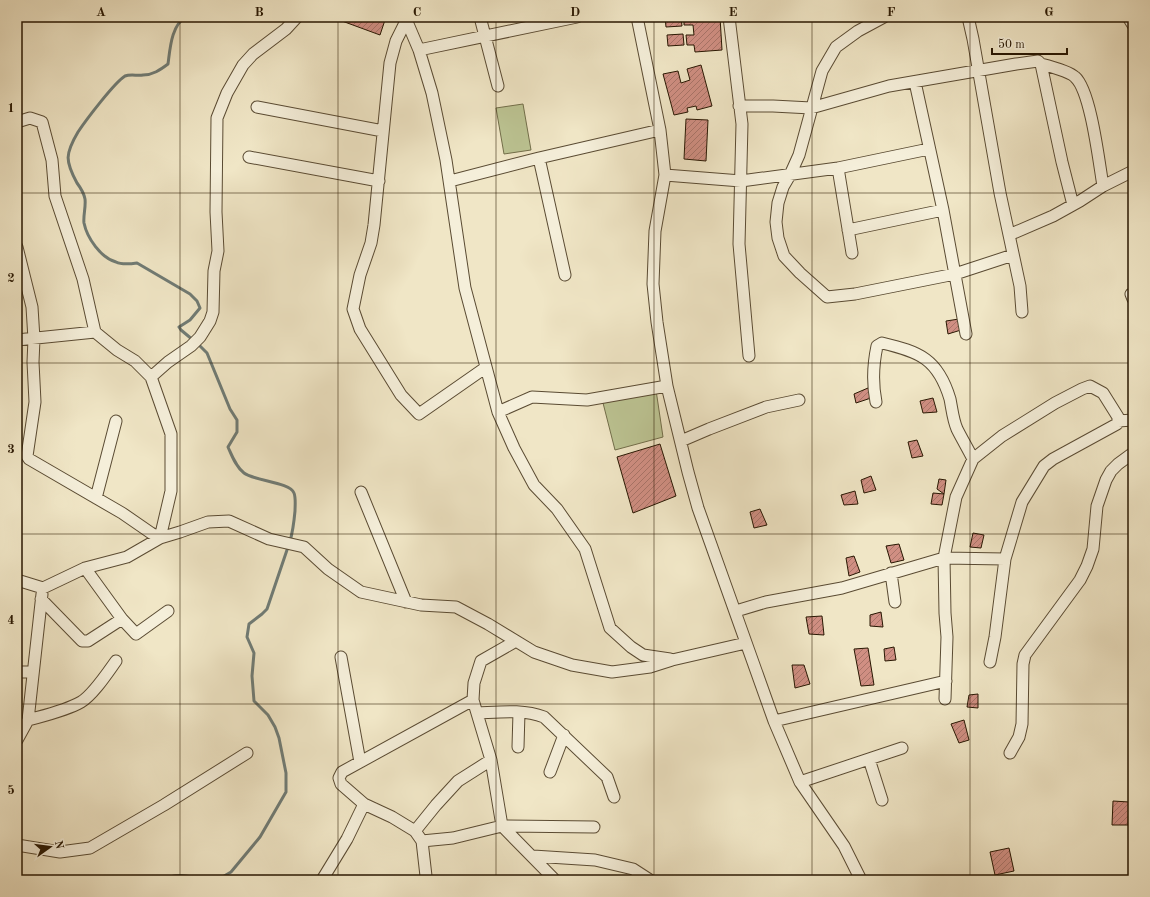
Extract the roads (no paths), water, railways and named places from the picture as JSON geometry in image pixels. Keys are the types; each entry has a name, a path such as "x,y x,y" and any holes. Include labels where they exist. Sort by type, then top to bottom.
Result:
{"street":[{"path":"151,378 168,362 191,346 200,337 210,321 213,312 214,271 218,251 216,212 218,118 227,92 244,65 253,54 286,28 297,17"},
{"path":"480,17 498,86"},
{"path":"419,50 551,20 577,17"},
{"path":"637,17 660,130 666,176 655,231 653,284 657,322 667,386 688,472 698,508 736,610 746,643 774,721 800,782 844,846 861,880"},
{"path":"729,17 742,124 739,244 749,356"},
{"path":"884,17 858,31 836,47 822,71 799,155 783,187 778,203 776,222 778,238 784,256 826,297 855,294 955,274 1013,255"},
{"path":"968,17 974,39 978,71 1020,286 1022,312"},
{"path":"1128,17 1133,26"},
{"path":"405,19 419,50 432,93 450,181 465,288 498,412 514,448 534,485 557,509 584,549 610,628 631,647 643,655 672,660"},
{"path":"405,19 396,41 390,63 379,181 371,243 360,275 353,309 360,329 401,395 419,414 486,368"},
{"path":"739,106 811,108 889,86 1038,61 1041,64 1074,76 1080,83 1084,91 1094,128 1103,186"},
{"path":"1041,64 1062,162 1073,205"},
{"path":"915,82 943,210 966,334"},
{"path":"257,107 383,131"},
{"path":"17,122 30,118 42,122 52,160 55,196 82,279 95,332 117,350 135,361 151,378 171,434 172,491 160,538"},
{"path":"450,181 539,158 660,130"},
{"path":"666,176 741,181 838,168 930,149"},
{"path":"249,157 379,181"},
{"path":"539,158 566,275"},
{"path":"838,168 852,253"},
{"path":"1009,235 1053,216 1103,186 1133,171"},
{"path":"848,230 943,210"},
{"path":"17,247 21,258 32,307 34,339 33,362 35,402 27,456 29,460 122,513 160,538"},
{"path":"17,340 95,332"},
{"path":"876,402 872,378 877,346 882,343 917,353 927,360 939,372 946,387 957,428 973,459"},
{"path":"498,412 532,397 587,400 667,386"},
{"path":"945,699 947,637 944,558 956,497 973,459 1002,436 1055,403 1090,386 1103,393 1118,417 1118,421"},
{"path":"681,441 766,407 800,400"},
{"path":"990,662 995,637 1005,559 1022,502 1044,466 1117,424 1118,421 1133,420"},
{"path":"96,498 116,421"},
{"path":"1010,753 1019,737 1022,724 1023,664 1025,655 1080,580 1087,566 1093,548 1097,506 1106,480 1111,471 1118,464 1133,454"},
{"path":"361,492 406,602"},
{"path":"42,593 85,568 127,557 160,538 208,522 229,521 269,539 304,547 328,569 361,592 406,602 456,607 488,624 534,652 572,665 612,672 650,667 672,660 746,643"},
{"path":"736,610 766,602 842,588 891,572 944,558 1005,559"},
{"path":"85,568 122,619 136,634 168,611"},
{"path":"891,572 896,602"},
{"path":"17,580 42,593 82,641 88,641 122,619"},
{"path":"17,740 28,720 42,593"},
{"path":"516,641 481,661 474,683 473,700 491,760 502,826 555,880"},
{"path":"341,657 360,762"},
{"path":"28,720 54,713 83,701 100,683 116,661"},
{"path":"17,672 34,672"},
{"path":"774,721 946,681"},
{"path":"424,880 426,876 422,841 415,831 392,817 364,804 341,784 339,778 342,772 473,700"},
{"path":"477,713 519,712 534,713 544,717 607,777 614,797"},
{"path":"518,747 519,712"},
{"path":"550,772 564,735"},
{"path":"800,782 902,748"},
{"path":"17,845 60,852 90,848 164,805 247,753"},
{"path":"869,759 882,800"},
{"path":"415,831 458,781 491,760"},
{"path":"322,880 347,839 364,804"},
{"path":"422,841 453,838 502,826 594,827"},
{"path":"532,856 595,860 633,869 650,880"}],"waterway":[{"path":"186,17 181,21 174,32 168,64 153,73 147,75 127,75 120,80 100,102 78,132 71,146 68,158 70,169 84,197 84,223 91,241 100,252 110,260 123,264 137,263 190,294 197,301 200,308 190,320 179,327 193,340"},
{"path":"197,343 207,353 230,409 237,420 237,432 228,447 236,465 241,471 249,476 286,486 294,493 295,511 290,541"},
{"path":"212,880 219,879 231,872 260,837 286,792 286,773 279,738 268,715 254,701 252,676 254,653 247,637 249,624 267,609 288,547"},
{"path":"161,880 172,876 191,877 202,880"}]}
